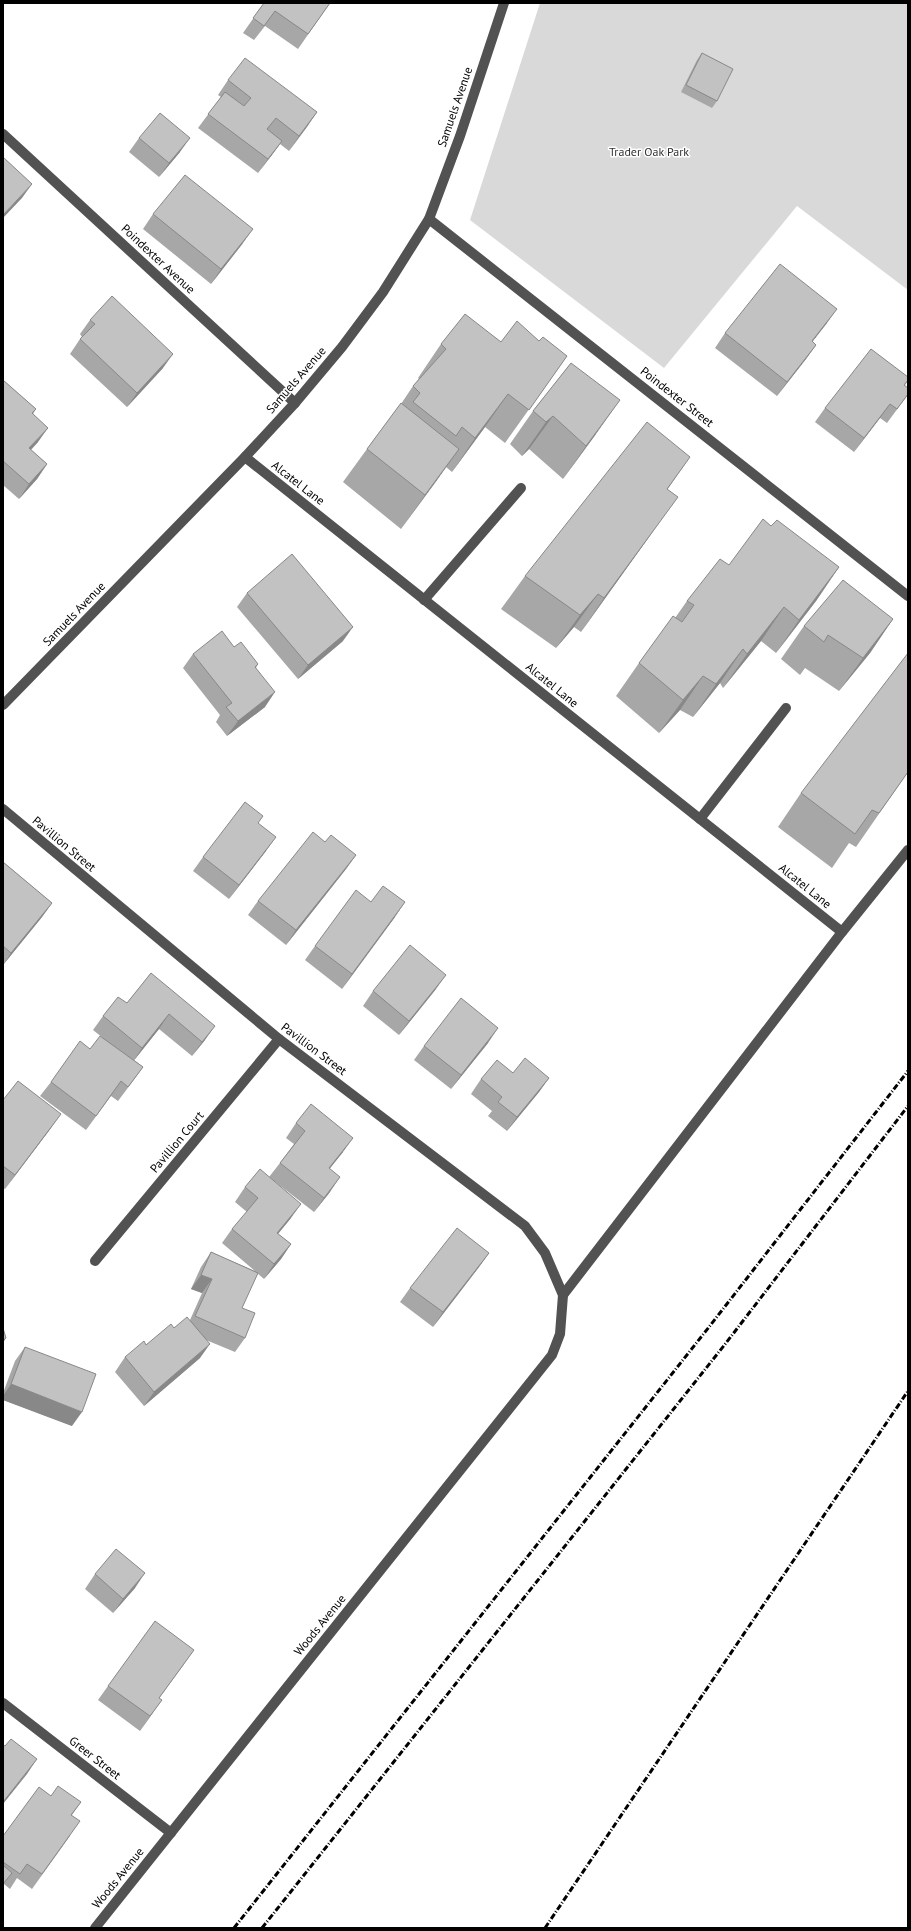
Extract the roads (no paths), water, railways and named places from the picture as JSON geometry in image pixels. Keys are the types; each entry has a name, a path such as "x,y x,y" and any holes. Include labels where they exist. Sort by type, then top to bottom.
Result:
{"street":[{"name":"Samuels Avenue","path":"3,705 245,457 295,403 383,292 429,219 460,136 504,3"},
{"name":"Poindexter Avenue","path":"3,134 295,403"},
{"name":"Poindexter Street","path":"429,219 908,596"},
{"name":"Alcatel Lane","path":"245,457 842,932"},
{"path":"424,600 521,488"},
{"path":"700,819 786,708"},
{"name":"Pavillion Street","path":"3,809 279,1039 525,1226 545,1253 563,1295 560,1334"},
{"path":"563,1295 842,932 908,850"},
{"name":"Pavillion Court","path":"95,1261 279,1039"},
{"name":"Woods Avenue","path":"95,1928 552,1355 560,1334"},
{"name":"Greer Street","path":"3,1703 171,1833"}],"railway":[{"path":"234,1928 709,1327 908,1071"},
{"path":"262,1928 726,1343 908,1106"},
{"path":"545,1928 908,1391"}],"park label":[{"name":"Trader Oak Park","path":"649,152"}]}
